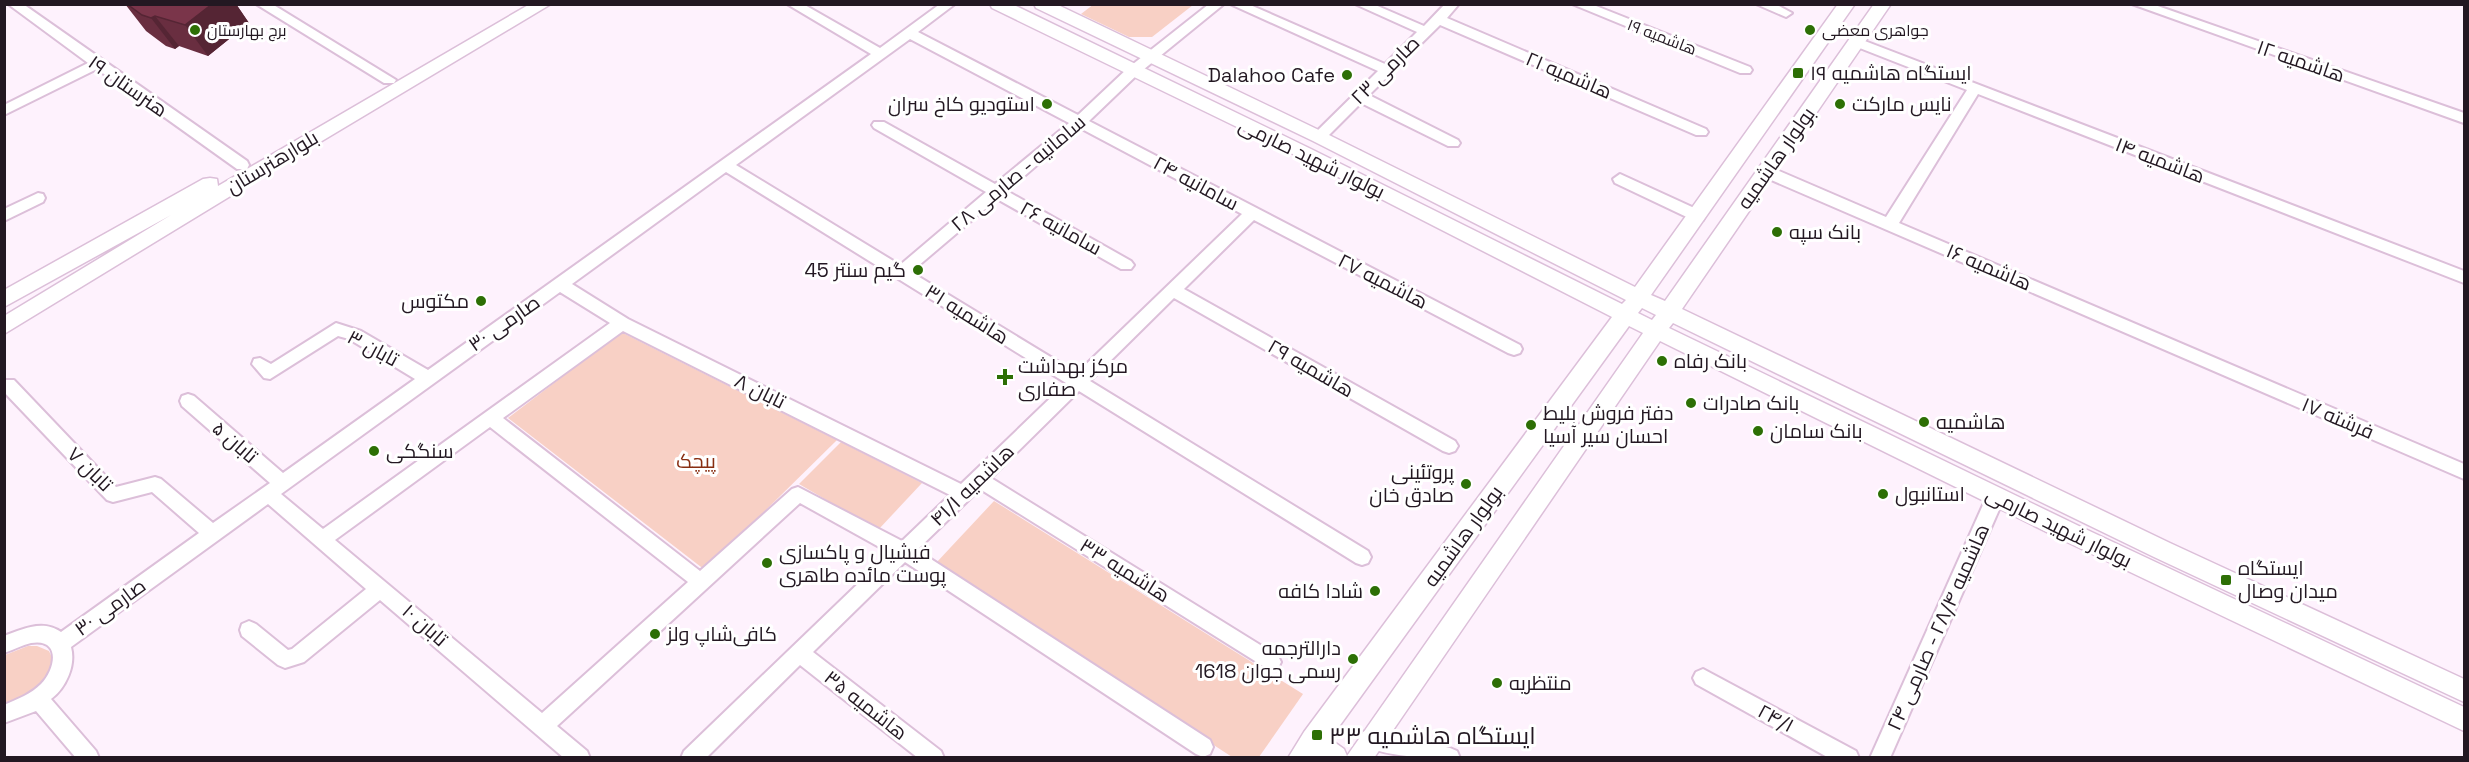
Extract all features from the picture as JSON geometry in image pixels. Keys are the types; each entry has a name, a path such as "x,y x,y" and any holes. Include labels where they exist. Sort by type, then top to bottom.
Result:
{"main road":[{"name":"بلوارهنرستان","path":"4,300 519,4"},
{"name":"بلوارهنرستان","path":"4,327 253,173 543,4"},
{"name":"بولوار شهید صارمی","path":"998,4 1133,71 1631,306"},
{"name":"بولوار شهید صارمی","path":"1042,4 1319,137 1631,306"},
{"name":"بولوار هاشمیه","path":"1307,749 1698,216 1847,4"},
{"name":"بولوار هاشمیه","path":"1365,748 1883,4"},
{"path":"1631,306 1663,321"},
{"name":"بولوار شهید صارمی","path":"1663,321 1996,496 2464,718"},
{"name":"بولوار شهید صارمی","path":"1663,321 2464,691"},
{"path":"2154,572 2162,550"},
{"path":"1307,749 1335,758"}],"street":[{"name":"هنرستان ۱۹","path":"14,4 242,165"},
{"path":"262,4 389,80"},
{"path":"793,4 881,54"},
{"name":"صارمی ۳۰","path":"61,643 949,4"},
{"name":"سامانیه - صارمی ۲۸","path":"901,272 1079,122 1133,71 1218,4"},
{"path":"1236,4 1385,69"},
{"path":"1361,4 1425,31"},
{"name":"صارمی ۲۳","path":"1319,137 1453,4"},
{"name":"هاشمیه ۱۹","path":"1578,4 1745,70"},
{"path":"1762,4 1786,13"},
{"name":"هاشمیه ۱۲","path":"2138,4 2464,118"},
{"name":"هاشمیه ۲۱","path":"1438,19 1701,132"},
{"name":"سامانیه ۲۴","path":"909,33 1252,213"},
{"name":"هاشمیه ۱۴","path":"1857,42 2464,277"},
{"path":"4,111 96,64"},
{"path":"1890,224 1974,89"},
{"path":"1359,96 1453,143"},
{"name":"سامانیه ۲۶","path":"879,125 1126,265"},
{"name":"هاشمیه ۳۱","path":"726,165 1362,557"},
{"name":"هاشمیه ۱۶","path":"1767,172 2211,363"},
{"path":"1620,180 1698,216"},
{"path":"4,216 38,198"},
{"name":"هاشمیه ۴۱/۱","path":"691,758 1252,213"},
{"name":"هاشمیه ۲۷","path":"1252,213 1514,349"},
{"name":"تابان ۸","path":"560,284 622,323 963,493"},
{"name":"هاشمیه ۲۹","path":"1173,290 1449,446"},
{"path":"323,539 622,323"},
{"name":"تابان ۳","path":"260,364 270,372 336,329 356,335 427,378"},
{"name":"فرشته ۱۷","path":"2211,363 2464,472"},
{"name":"تابان ۷","path":"8,385 113,495 155,484 213,534"},
{"name":"تابان ۵","path":"188,402 275,488"},
{"path":"490,418 701,582"},
{"name":"هاشمیه ۳۳","path":"978,479 1271,662"},
{"name":"تابان ۱۰","path":"275,488 323,539 580,758"},
{"path":"543,726 798,494 904,551 1203,747"},
{"name":"هاشمیه ۲۸/۴ - صارمی ۲۴","path":"1880,758 1996,496"},
{"path":"249,630 285,659 297,656 381,588"},
{"path":"4,645 33,635 54,638 61,643 66,658 63,668 48,689 37,699 4,714"},
{"name":"هاشمیه ۳۵","path":"799,653 934,758"},
{"name":"۲۴/۱","path":"1703,678 1850,758"},
{"path":"37,699 89,758"},
{"path":"1365,748 1450,758"}],"green space":[{"path":"1094,4 1193,5 1152,37 1129,37 1081,14"},
{"name":"پیچک","path":"621,332 837,440 705,570 508,418"},
{"path":"841,442 922,483 878,530 799,484"},
{"path":"994,501 1303,694 1259,757 1232,757 936,563"},
{"path":"28,646 37,646 49,651 52,661 51,670 31,692 5,703 5,655"}],"building":[{"path":"127,4 212,4 185,25 155,16 151,18 142,15"}],"place":[{"name":"برج بهارستان","path":"195,30"},
{"name":"جواهری معضی","path":"1810,30"},
{"name":"ایستگاه هاشمیه ۱۹","path":"1798,73"},
{"name":"Dalahoo Cafe","path":"1347,75"},
{"name":"استودیو کاخ سران","path":"1047,104"},
{"name":"نایس مارکت","path":"1840,104"},
{"name":"بانک سپه","path":"1777,232"},
{"name":"گیم سنتر 45","path":"918,270"},
{"name":"مکتوس","path":"481,301"},
{"name":"بانک رفاه","path":"1662,361"},
{"name":"مرکز بهداشت صفاری","path":"1005,377"},
{"name":"بانک صادرات","path":"1691,403"},
{"name":"هاشمیه","path":"1924,422"},
{"name":"دفتر فروش بلیط احسان سیر آسیا","path":"1531,425"},
{"name":"بانک سامان","path":"1758,431"},
{"name":"سنگکی","path":"374,451"},
{"name":"پروتئینی صادق خان","path":"1466,484"},
{"name":"استانبول","path":"1883,494"},
{"name":"فیشیال و پاکسازی پوست مائده طاهری","path":"767,563"},
{"name":"ایستگاه میدان وصال","path":"2226,580"},
{"name":"شادا کافه","path":"1375,591"},
{"name":"کافی‌شاپ ولز","path":"655,634"},
{"name":"دارالترجمه رسمی جوان 1618","path":"1353,659"},
{"name":"منتظریه","path":"1497,683"},
{"name":"ایستگاه هاشمیه ۳۳","path":"1317,735"}]}
